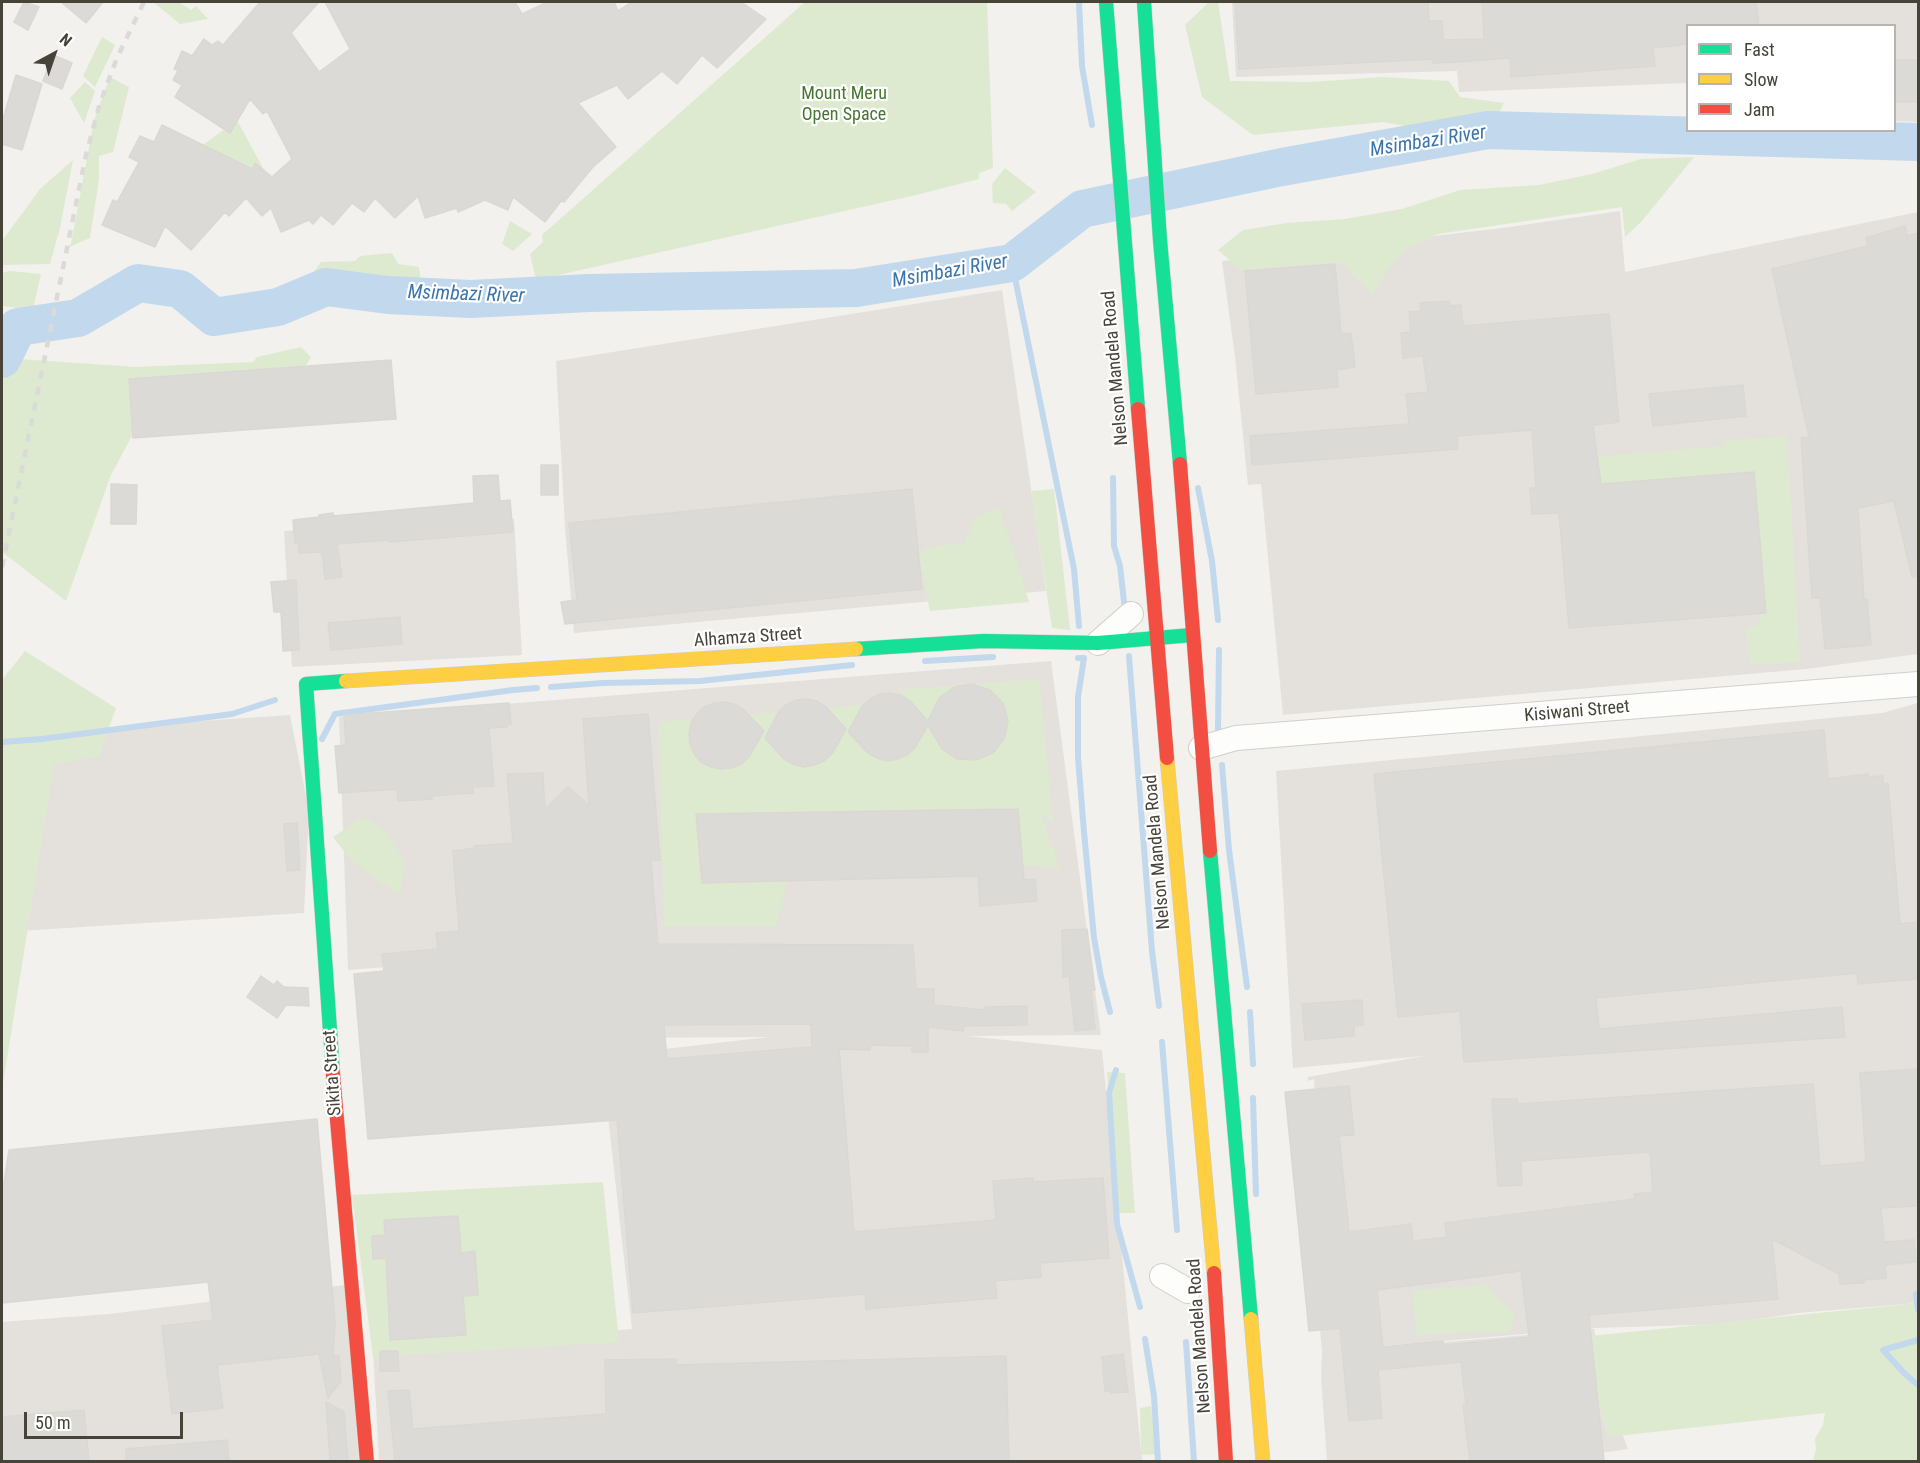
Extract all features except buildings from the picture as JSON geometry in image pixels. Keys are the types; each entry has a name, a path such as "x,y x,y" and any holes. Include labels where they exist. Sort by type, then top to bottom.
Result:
{"main road":[{"name":"Nelson Mandela Road","path":"1106,2 1156,637 1218,1315 1226,1461"},
{"path":"1144,2 1160,240 1178,430 1201,748 1263,1461"},
{"name":"Alhamza Street","path":"306,684 983,641 1098,643 1192,635"},
{"name":"Sikita Street","path":"306,684 335,1108 367,1461"}],"street":[{"path":"1098,643 1131,614"},
{"name":"Kisiwani Street","path":"1201,748 1236,738 1918,684"},
{"path":"1162,1276 1188,1291"}],"shaded area":[{"path":"1232,2 1918,2 1918,122 1896,121 1896,24 1686,24 1686,83 1459,92 1457,71 1236,77"},
{"path":"1620,211 1625,272 1918,212 1918,654 1806,669 1283,715 1261,484 1248,485 1235,357 1222,261 1502,228"},
{"path":"1002,290 1046,591 574,633 565,528 556,361"},
{"path":"514,519 522,655 292,667 284,531"},
{"path":"1051,661 1101,1035 966,1036 1102,1050 1142,1461 379,1461 373,1349 632,1329 609,1126 604,1056 769,1037 610,1038 593,951 348,970 339,717"},
{"path":"1918,703 1918,1303 1798,1313 1727,1324 1596,1328 1348,1349 1594,1329 1608,1395 1628,1449 1542,1462 1327,1461 1321,1378 1322,1351 1298,1103 1315,1099 1314,1079 1308,1081 1308,1077 1424,1056 1293,1068 1276,771 1882,713"},
{"path":"290,715 309,811 304,913 19,931 54,731"},
{"path":"345,1285 359,1461 2,1462 2,1322 109,1314"}],"green space":[{"path":"153,2 179,2 191,10 196,6 208,19 180,24"},
{"name":"Mount Meru Open Space","path":"805,2 987,2 993,168 979,173 979,179 916,195 536,280 530,254 543,242 542,235"},
{"path":"1209,2 1218,2 1230,81 1310,82 1383,77 1449,81 1460,97 1504,103 1486,141 1383,122 1253,135 1202,97 1185,25"},
{"path":"102,37 115,45 95,87 83,76"},
{"path":"110,77 129,87 113,152 99,156 99,179 90,238 67,248 71,244 94,120"},
{"path":"85,82 95,91 84,123 70,98"},
{"path":"237,120 269,179 185,158"},
{"path":"1694,157 1642,221 1625,237 1622,207 1438,234 1408,248 1391,265 1372,295 1340,262 1241,270 1218,250 1243,230 1287,223 1345,219 1402,209 1460,190 1539,185 1592,174 1641,159"},
{"path":"73,160 60,228 50,264 2,265 2,241 40,189"},
{"path":"1005,168 1036,192 1012,211 1006,204 993,203 992,184"},
{"path":"510,221 532,234 513,251 502,244"},
{"path":"392,253 398,264 419,267 421,281 311,276 321,262 355,261 360,256"},
{"path":"10,271 41,274 33,310 2,306 2,273"},
{"path":"301,347 311,357 298,378 236,384 247,369 141,419 111,475 66,601 2,552 2,379 19,359 136,367 253,362 257,357"},
{"path":"1787,437 1800,662 1750,664 1746,628 1760,625 1750,487 1579,495 1578,458 1726,446 1723,440"},
{"path":"1054,489 1070,630 1052,628 1031,491"},
{"path":"999,507 1029,602 930,611 919,554 929,547 965,543 975,517"},
{"path":"25,651 116,708 99,756 54,764 2,1090 2,680"},
{"path":"1039,679 1053,822 1041,814 1059,867 794,856 776,926 664,926 659,722 910,701 943,729 898,690"},
{"path":"363,817 386,831 405,863 399,895 351,860 333,837"},
{"path":"1107,1072 1125,1073 1135,1213 1118,1213"},
{"path":"603,1182 619,1342 373,1357 352,1195"},
{"path":"1487,1285 1514,1314 1510,1331 1416,1335 1413,1291"},
{"path":"1918,1303 1918,1461 1813,1461 1816,1449 1815,1439 1823,1425 1825,1413 1608,1437 1580,1337"},
{"path":"1151,1406 1157,1454 1141,1455 1140,1408"}],"waterway":[{"path":"1079,2 1082,66 1092,125"},
{"name":"Msimbazi River","path":"2,359 18,327 78,318 138,283 180,289 214,317 278,307 326,287 388,295 471,299 589,293 856,288 1012,263 1082,209 1282,167 1488,130 1918,142"},
{"path":"1012,263 1074,569 1079,626"},
{"path":"1113,478 1114,546 1120,566 1125,611"},
{"path":"1198,488 1212,561 1218,620"},
{"path":"1218,729 1219,650"},
{"path":"1129,656 1152,951 1159,1006"},
{"path":"925,661 993,657"},
{"path":"1078,658 1084,658 1078,697 1078,757 1084,832 1094,938 1110,1012"},
{"path":"551,687 603,683 700,681 852,665"},
{"path":"322,739 335,714 537,688"},
{"path":"2,742 42,739 232,714 275,700"},
{"path":"1222,765 1229,850 1247,987"},
{"path":"1250,1012 1253,1064"},
{"path":"1162,1042 1177,1230"},
{"path":"1116,1070 1109,1093 1117,1224 1140,1307"},
{"path":"1253,1098 1256,1194"},
{"path":"1918,1294 1916,1294 1918,1310"},
{"path":"1145,1339 1154,1396 1158,1462"},
{"path":"1918,1340 1883,1350 1918,1385"},
{"path":"1186,1342 1194,1462"}],"railway":[{"path":"2,567 86,155 100,103 117,58 144,2"}],"traffic: fast":[{"path":"1106,2 1138,409"},
{"path":"1144,2 1160,240 1180,464"},
{"path":"856,649 983,641 1098,643 1192,635"},
{"path":"333,1074 306,684 346,681"},
{"path":"1210,851 1251,1319"}],"traffic: slow":[{"path":"346,681 856,649"},
{"path":"1167,758 1214,1273"},
{"path":"1251,1319 1263,1462"}],"traffic: jam":[{"path":"1138,409 1167,758"},
{"path":"1180,464 1210,851"},
{"path":"333,1074 367,1462"},
{"path":"1214,1273 1226,1462"}]}
